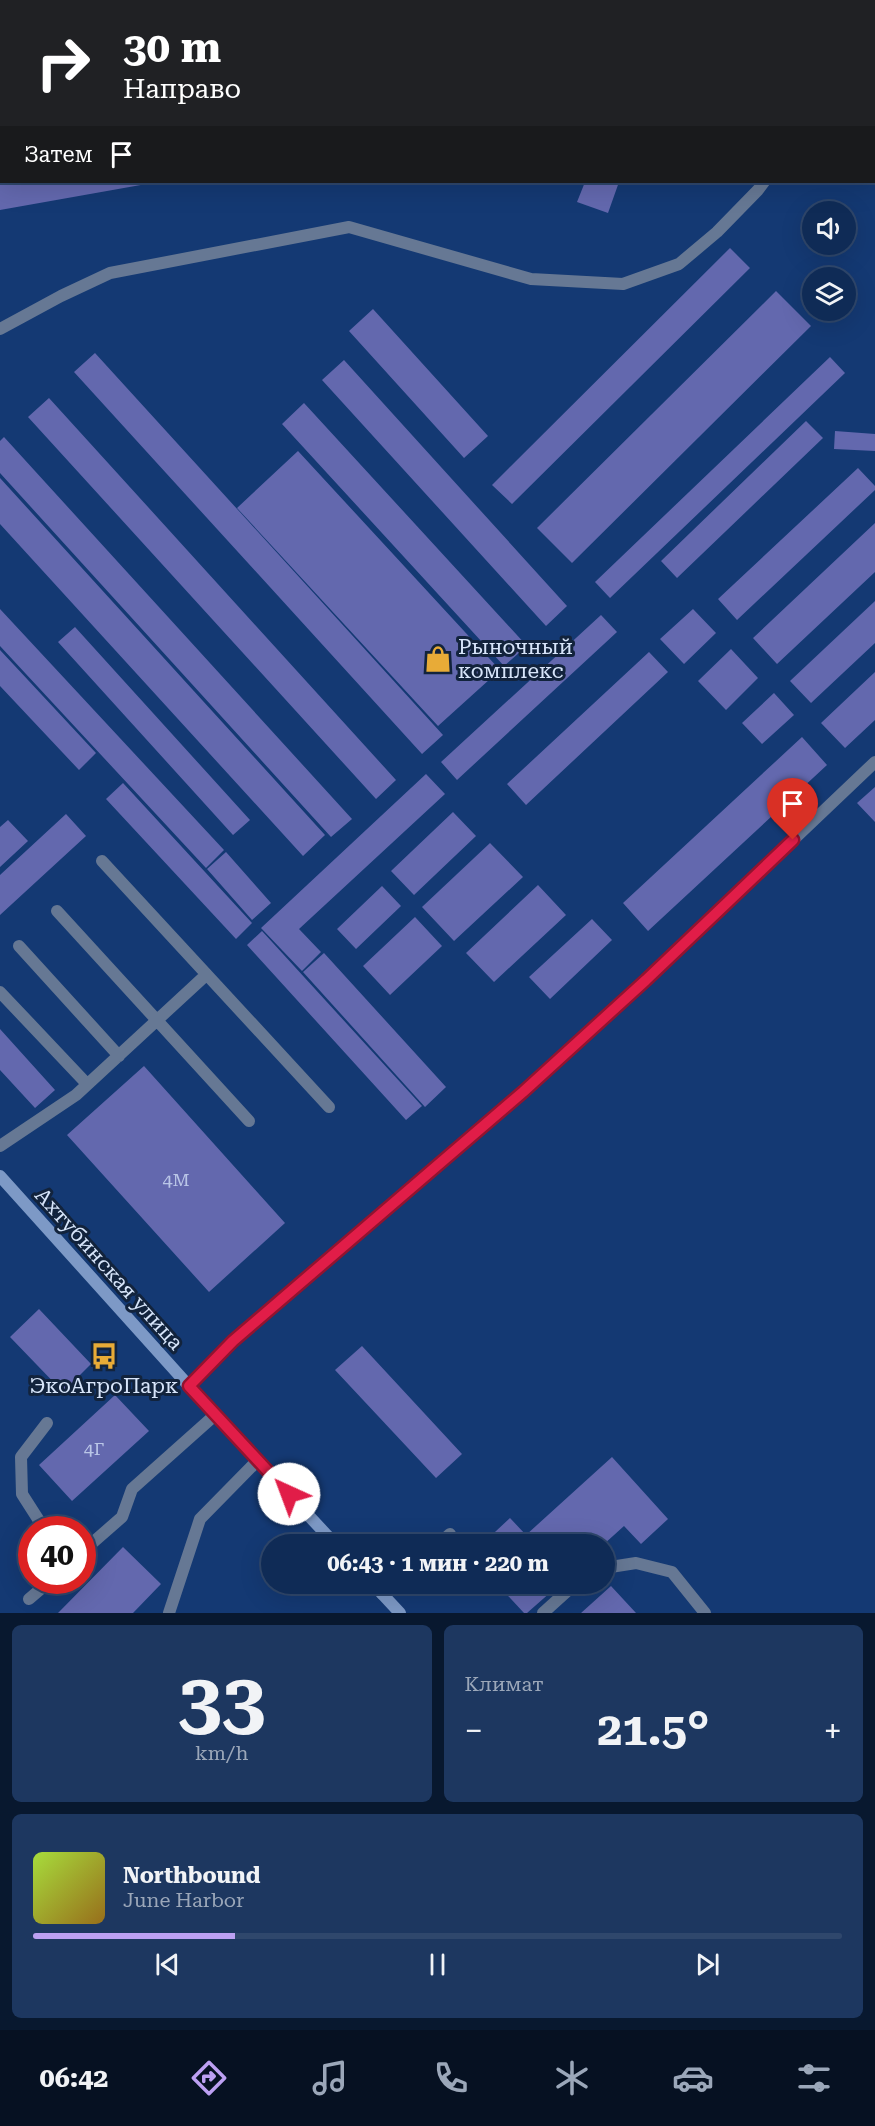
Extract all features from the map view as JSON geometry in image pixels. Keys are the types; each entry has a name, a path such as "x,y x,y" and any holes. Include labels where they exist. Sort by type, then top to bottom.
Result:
{"street":[{"name":"Ахтубинская улица","path":"0,1176 215,1415 326,1534"},
{"path":"382,1594 400,1613"}],"lane":[{"path":"0,329 110,273 349,227 531,279 623,284 679,264 717,232 763,183"},
{"path":"189,1386 233,1341 523,1092 646,980 875,762"},
{"path":"102,861 329,1107"},
{"path":"57,911 249,1121"},
{"path":"19,946 119,1056"},
{"path":"0,1146 76,1095 206,975"},
{"path":"0,992 87,1084"},
{"path":"96,1540 122,1517 132,1489 215,1415"},
{"path":"36,1516 22,1494 21,1457 47,1423"},
{"path":"169,1613 201,1519 258,1460"},
{"path":"615,1566 636,1563 672,1572 705,1613"},
{"path":"29,1599 35,1594"},
{"path":"543,1613 564,1594"}],"building":[{"path":"0,183 152,183 0,210"},
{"path":"585,183 619,183 608,213 577,202"},
{"path":"730,248 750,268 512,504 492,485"},
{"path":"776,291 802,317 802,321 806,321 811,326 572,563 537,528"},
{"path":"373,309 488,436 464,458 349,331"},
{"path":"95,353 443,735 422,754 74,372"},
{"path":"830,357 845,373 610,598 595,582"},
{"path":"344,360 567,606 546,626 322,380"},
{"path":"49,398 396,780 376,799 28,417"},
{"path":"304,403 527,646 504,666 282,424"},
{"path":"806,421 823,438 677,578 661,561"},
{"path":"835,431 875,434 875,451 834,449"},
{"path":"4,437 352,819 331,837 0,473 0,441"},
{"path":"298,451 500,670 438,726 237,508"},
{"path":"858,468 875,486 875,490 737,620 718,599"},
{"path":"0,478 325,835 303,856 0,524"},
{"path":"875,523 875,572 777,664 753,638"},
{"path":"875,601 875,643 811,703 790,681"},
{"path":"0,609 224,850 206,868 0,646"},
{"path":"693,609 716,633 684,664 660,639"},
{"path":"601,615 617,632 457,780 441,762"},
{"path":"75,627 250,820 233,835 58,642"},
{"path":"731,649 758,678 726,710 698,681"},
{"path":"0,650 96,753 79,770 0,686"},
{"path":"649,652 668,672 526,805 507,784"},
{"path":"875,672 875,720 845,748 821,723"},
{"path":"774,693 794,715 762,744 742,723"},
{"path":"802,737 827,765 648,931 623,903"},
{"path":"426,774 445,794 299,929 321,952 302,971 261,928"},
{"path":"123,783 252,923 236,939 106,799"},
{"path":"875,787 875,822 857,803"},
{"path":"453,812 476,836 414,895 391,871"},
{"path":"66,814 86,836 0,915 0,875"},
{"path":"8,820 28,841 0,867 0,827"},
{"path":"490,843 523,877 454,941 422,907"},
{"path":"226,852 271,903 252,920 207,869"},
{"path":"538,885 566,915 494,982 466,953"},
{"path":"382,886 401,906 356,949 337,929"},
{"path":"415,917 442,946 390,995 363,966"},
{"path":"592,919 612,940 550,999 529,977"},
{"path":"262,931 422,1106 406,1120 247,945"},
{"path":"324,953 446,1087 425,1107 303,972"},
{"path":"0,1029 55,1090 35,1108 0,1070"},
{"path":"144,1066 285,1223 209,1292 67,1135"},
{"path":"39,1309 91,1364 63,1392 10,1337"},
{"path":"362,1346 462,1454 436,1478 335,1370"},
{"path":"115,1395 149,1431 72,1501 39,1465"},
{"path":"612,1457 668,1519 641,1544 624,1526 615,1534 527,1534"},
{"path":"510,1518 525,1534 493,1534"},
{"path":"123,1547 161,1584 133,1613 58,1613 77,1594 96,1594 96,1574"},
{"path":"615,1590 636,1613 581,1613 602,1594 615,1594"},
{"path":"506,1594 549,1594 527,1613 524,1613"}],"place":[{"name":"Рыночный комплекс","path":"438,659"},
{"name":"ЭкоАгроПарк","path":"104,1356"}],"route":[{"path":"289,1494 189,1386 233,1341 523,1092 646,980 793,840"}]}
